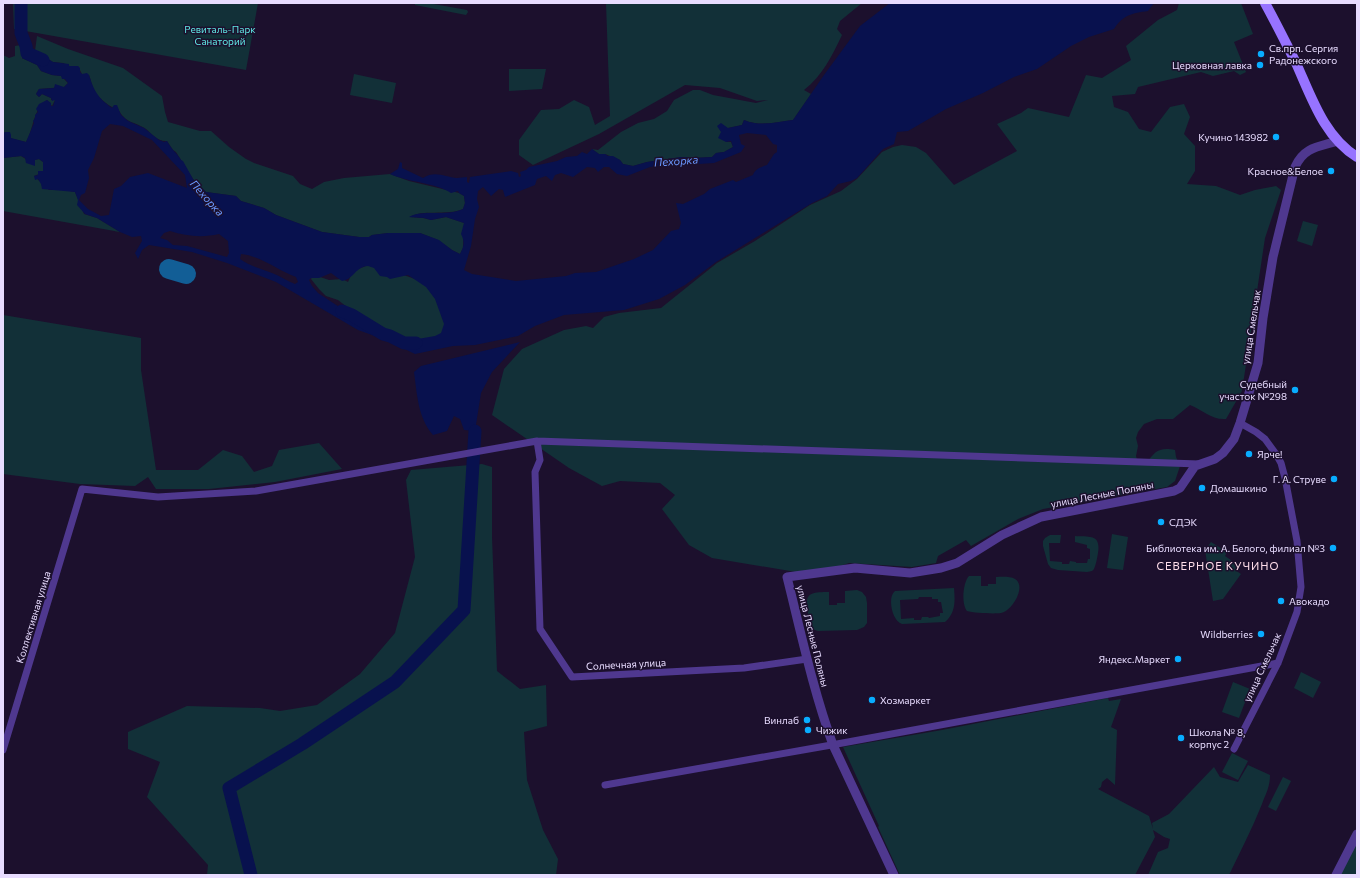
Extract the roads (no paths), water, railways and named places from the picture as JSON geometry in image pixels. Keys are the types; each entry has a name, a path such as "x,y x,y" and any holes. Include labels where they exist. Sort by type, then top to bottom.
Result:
{"main road":[{"path":"1264,3 1289,49 1321,118 1338,141 1357,157"}],"street":[{"name":"улица Смельчак","path":"1234,749 1278,663 1291,630 1299,602 1301,587 1298,550 1286,478 1281,463 1265,439 1240,423 1258,363 1263,318 1274,257 1295,167 1300,157 1305,152 1338,141"},
{"name":"улица Лесные Поляны","path":"894,875 833,745 807,659 787,576 855,568 910,573 941,568 957,563 998,537 1041,517 1174,491 1180,488 1193,469 1199,464 1215,459 1223,453 1234,439 1240,423"},
{"path":"537,441 1199,464"},
{"name":"Коллективная улица","path":"3,750 82,489 158,497 256,491 537,441"},
{"name":"Солнечная улица","path":"537,441 540,460 535,472 540,629 572,677 744,668 807,659"},
{"path":"605,785 833,745 1278,663"},
{"path":"1336,875 1357,834"}],"water":[{"name":"Пехорка","path":"890,3 1154,3 1148,11 1124,18 1114,29 1089,37 1071,46 1037,69 1014,77 983,93 946,109 908,131 897,132 894,144 883,149 857,178 838,184 827,196 812,203 716,262 685,285 659,299 624,310 564,315 535,326 518,336 475,345 453,346 415,354 386,340 358,330 276,282 227,263 192,252 149,245 142,250 138,259 135,253 142,241 141,236 132,237 120,232 97,218 85,214 77,205 78,200 75,192 42,189 38,179 35,180 34,176 38,175 38,171 43,171 43,162 39,159 35,160 35,166 26,163 25,158 21,156 3,158 3,134 5,132 10,132 11,138 26,142 34,123 33,121 35,115 38,112 36,109 39,104 47,100 51,103 51,106 53,106 55,100 52,101 51,98 42,94 39,97 36,94 39,89 54,88 55,84 64,87 68,83 65,79 62,79 61,76 52,75 41,71 37,65 22,58 23,53 35,51 53,62 69,64 69,66 78,66 82,74 87,73 97,94 107,104 112,108 114,105 117,105 121,115 128,121 144,128 159,140 164,142 167,141 183,161 193,179 206,192 236,196 241,201 264,208 276,215 322,232 359,237 369,237 372,235 388,233 420,233 439,240 460,254 464,244 461,234 464,223 446,217 431,220 409,217 420,214 450,212 463,209 465,203 464,196 458,191 451,193 438,187 390,174 398,169 400,162 402,163 402,168 423,178 432,174 457,178 467,177 467,182 469,183 470,177 511,171 518,173 519,177 521,176 520,172 529,167 557,161 566,157 577,156 582,152 587,154 592,149 599,154 613,156 620,160 623,164 633,166 647,162 682,157 712,157 716,153 724,152 733,147 731,141 726,142 718,138 721,132 717,126 721,123 728,128 742,125 744,120 762,124 793,120 860,26","holes":["110,124 123,126 152,140 185,175 187,188 148,173 130,177 121,186 114,189 109,215 101,216 88,209 79,200 81,195 85,193 89,178 88,170 94,158 102,131","747,133 766,135 773,144 777,145 777,152 767,165 760,167 753,175 736,182 733,180 710,189 704,194 683,204 676,203 681,223 679,229 671,231 653,250 634,259 596,272 575,273 566,276 516,281 472,274 464,270 471,246 475,219 479,207 477,199 478,191 483,187 491,196 499,189 503,190 505,197 535,185 537,179 546,176 552,181 555,175 561,173 573,177 587,167 595,168 598,172 604,167 609,167 617,174 627,176 650,167 665,167 675,163 684,165 714,163 741,152 745,146 741,144 739,135","170,231 200,236 219,234 228,241 229,253 227,257 187,246 173,245 167,240 160,238 164,233","241,254 255,257 296,277 298,282 295,284 240,259","368,266 374,268 380,276 390,279 408,275 426,287 435,299 444,324 441,333 435,336 406,341 399,340 362,322 318,293 309,280 311,278 319,278 331,273 342,281 349,278 360,268"]},
{"path":"520,342 492,372 481,393 475,431 464,430 460,419 454,416 447,431 433,435 421,413 417,397 414,372 421,366"}],"waterway":[{"path":"21,3 21,33 27,53 43,60"},
{"path":"342,311 352,315 383,334 404,343 416,343"},
{"path":"251,875 229,788 302,744 395,682 464,610 475,431"}],"place":[{"name":"Св.прп. Сергия Радонежского","path":"1261,54"},
{"name":"Церковная лавка","path":"1260,65"},
{"name":"Кучино 143982","path":"1276,137"},
{"name":"Красное&Белое","path":"1331,171"},
{"name":"Судебный участок №298","path":"1295,390"},
{"name":"Ярче!","path":"1249,454"},
{"name":"Г. А. Струве","path":"1334,479"},
{"name":"Домашкино","path":"1202,488"},
{"name":"СДЭК","path":"1161,522"},
{"name":"Библиотека им. А. Белого, филиал №3","path":"1333,548"},
{"name":"Авокадо","path":"1281,601"},
{"name":"Wildberries","path":"1261,634"},
{"name":"Яндекс.Маркет","path":"1178,659"},
{"name":"Хозмаркет","path":"872,700"},
{"name":"Винлаб","path":"807,720"},
{"name":"Чижик","path":"808,730"},
{"name":"Школа № 8, корпус 2","path":"1181,738"}],"district":[{"name":"СЕВЕРНОЕ КУЧИНО","path":"1218,566"}],"park label":[{"name":"Ревиталь-Парк Санаторий","path":"220,34"}]}
